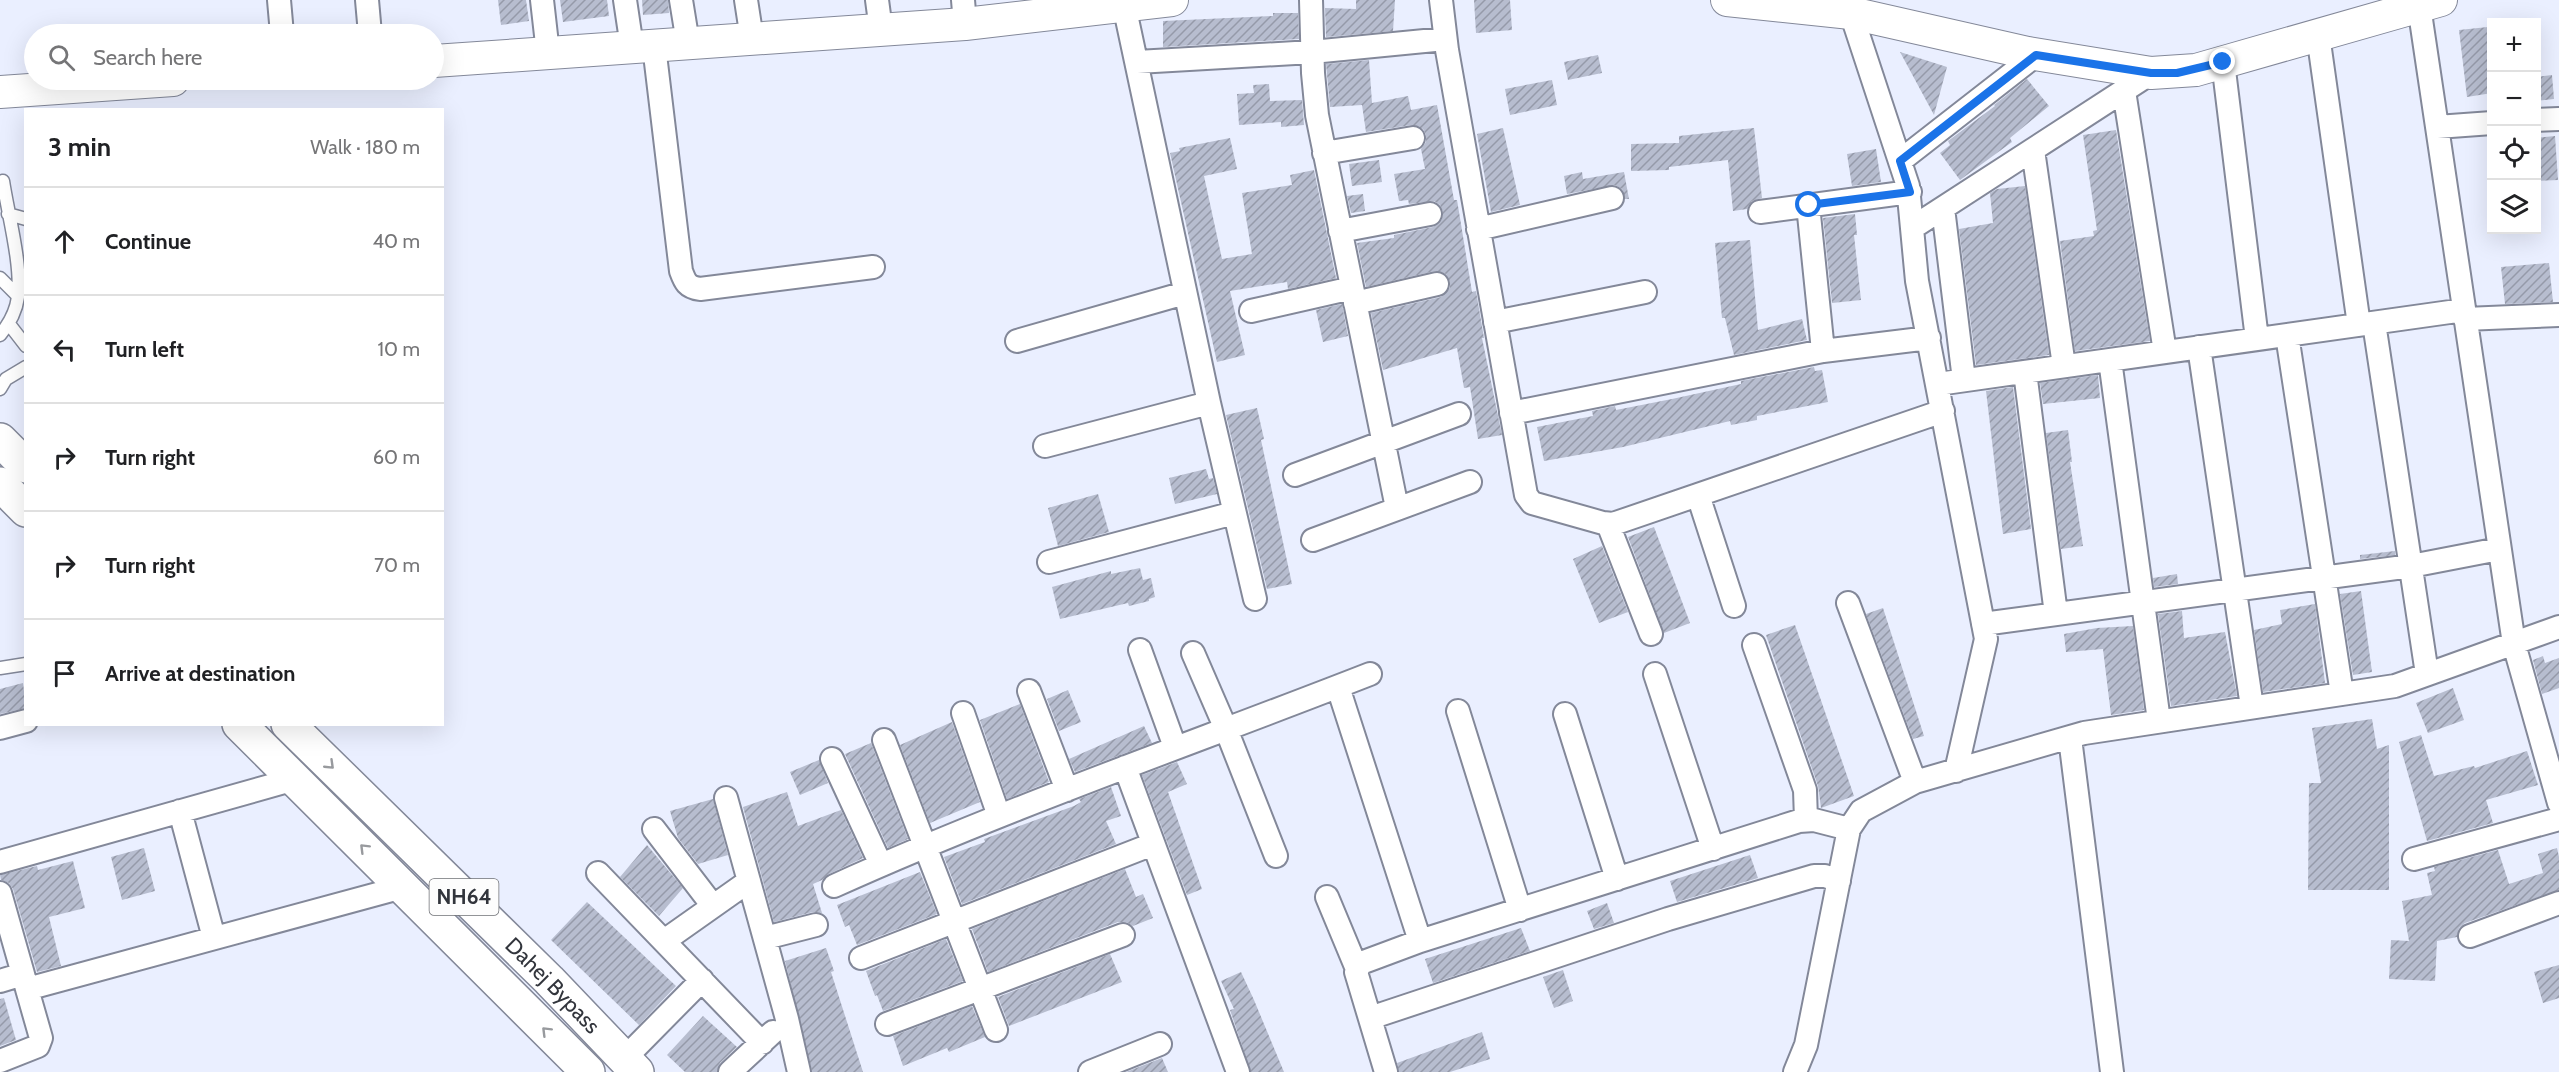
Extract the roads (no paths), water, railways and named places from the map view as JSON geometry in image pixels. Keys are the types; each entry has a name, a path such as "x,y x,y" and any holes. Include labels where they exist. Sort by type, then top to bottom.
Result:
{"highway":[{"path":"14,462 24,502"},
{"name":"Dahej Bypass","path":"241,726 588,1072"},
{"name":"Dahej Bypass","path":"290,726 549,980 631,1066"}],"street":[{"path":"279,0 281,24"},
{"path":"367,0 369,24"},
{"path":"542,0 548,53"},
{"path":"625,0 643,46 681,271 685,283 700,289 873,267"},
{"path":"681,0 688,43"},
{"path":"746,0 752,39"},
{"path":"444,60 752,39 879,15 1124,5 1172,0"},
{"path":"1311,0 1314,95 1353,296 1398,508"},
{"path":"1441,0 1445,39 1528,500 1536,505 1608,524 1943,411"},
{"path":"1727,0 1849,8 2036,55 2151,73 2177,73 2223,62 2430,3 2437,127 2514,644 2549,728 2559,803"},
{"path":"1124,5 1209,404 1255,600"},
{"path":"1849,8 1910,192 1917,281 1983,624 1985,650 1956,771"},
{"path":"2318,35 2427,674"},
{"path":"1137,62 1312,52 1445,39"},
{"path":"1900,161 2036,55"},
{"path":"2223,62 2257,339"},
{"path":"1912,228 2151,73"},
{"path":"0,92 29,90"},
{"path":"2124,91 2165,352"},
{"path":"2541,120 2559,119"},
{"path":"2437,127 2487,123"},
{"path":"1324,153 1413,138"},
{"path":"2033,150 2064,366"},
{"path":"1760,212 1910,192"},
{"path":"1479,229 1612,198"},
{"path":"1809,205 1823,351"},
{"path":"1943,208 1964,380"},
{"path":"1340,231 1430,214"},
{"path":"1251,310 1437,284"},
{"path":"1495,322 1645,292"},
{"path":"1017,341 1185,293"},
{"path":"1938,384 2366,324 2464,315 2559,315"},
{"path":"2287,335 2342,694"},
{"path":"1511,413 1823,351 1929,338"},
{"path":"2199,347 2252,707"},
{"path":"2110,360 2159,721"},
{"path":"2025,372 2056,614"},
{"path":"1045,446 1209,404"},
{"path":"1295,476 1459,414"},
{"path":"1313,540 1470,482"},
{"path":"1698,495 1734,606"},
{"path":"1049,562 1234,513"},
{"path":"1608,524 1651,634"},
{"path":"1983,624 2410,566 2499,549"},
{"path":"1848,603 1915,782"},
{"path":"1795,1072 1806,1045 1850,829 1861,812 1915,782 2096,730 2395,686 2559,627"},
{"path":"1754,645 1805,790 1806,820"},
{"path":"1140,650 1175,747"},
{"path":"1193,653 1276,856"},
{"path":"834,886 999,816 1370,674"},
{"path":"1655,674 1713,849"},
{"path":"1338,687 1420,941"},
{"path":"1029,691 1067,790"},
{"path":"1458,711 1520,910"},
{"path":"963,713 999,816"},
{"path":"1565,714 1617,879"},
{"path":"0,728 24,722"},
{"path":"2070,738 2112,1072"},
{"path":"884,740 996,1030"},
{"path":"832,759 881,865"},
{"path":"1125,767 1238,1072"},
{"path":"0,862 295,779"},
{"path":"726,798 787,1019 799,1072"},
{"path":"180,811 214,938"},
{"path":"2414,859 2559,819"},
{"path":"1357,969 1361,963 1420,941 1806,820 1850,829"},
{"path":"654,829 713,906"},
{"path":"861,958 1153,844"},
{"path":"598,873 762,1042"},
{"path":"1370,1018 1718,904 1814,876 1825,876 1839,881"},
{"path":"664,941 749,880"},
{"path":"0,981 25,982 214,938 403,887"},
{"path":"0,893 41,1038 38,1046 0,1061"},
{"path":"1327,897 1357,969 1386,1072"},
{"path":"2470,936 2559,903"},
{"path":"765,938 816,925"},
{"path":"887,1024 1123,935"},
{"path":"631,1066 702,980"},
{"path":"730,1072 787,1019"},
{"path":"1090,1072 1160,1044"}],"lane":[{"path":"0,335 9,324 18,296 17,267 3,181"},
{"path":"8,214 24,218"},
{"path":"0,278 18,296"},
{"path":"9,324 24,343"},
{"path":"0,389 6,379 24,368"},
{"path":"0,668 24,664"}]}
